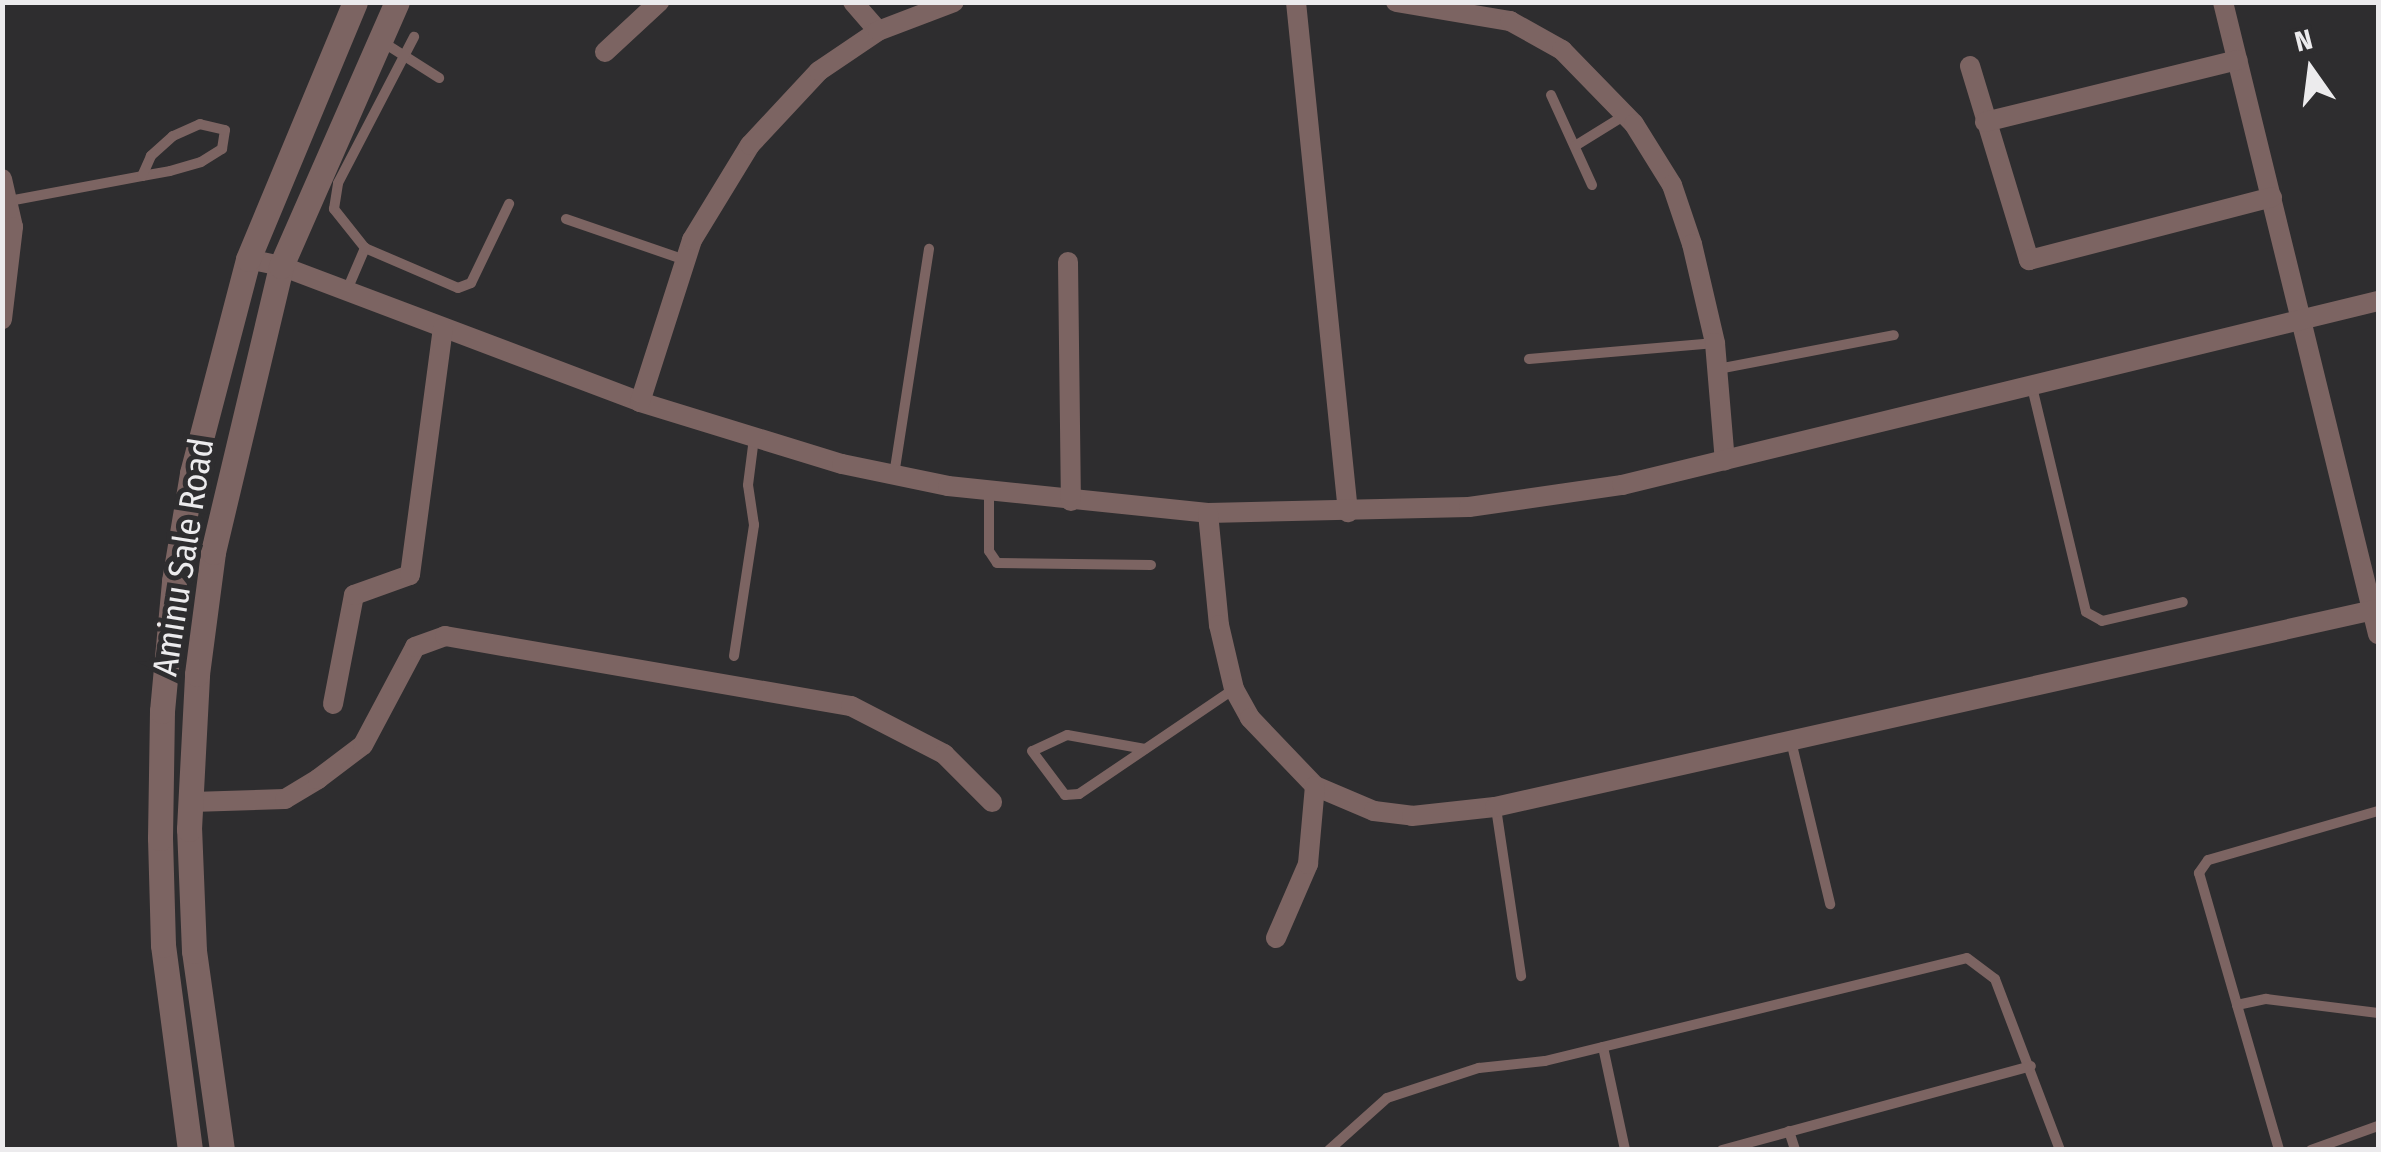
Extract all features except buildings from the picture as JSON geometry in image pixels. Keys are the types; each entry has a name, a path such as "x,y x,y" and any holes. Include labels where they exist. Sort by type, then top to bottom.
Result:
{"street":[{"name":"Aminu Sale Road","path":"190,1150 164,944 162,711 192,474 248,259 355,2"},
{"name":"Aminu Sale Road","path":"222,1150 194,951 192,802 197,674 212,552 281,266 398,2"},
{"path":"605,52 659,2"},
{"path":"854,2 878,31"},
{"path":"640,402 686,260 750,145 819,70 878,31 954,2"},
{"path":"1296,2 1348,512"},
{"path":"1396,2 1510,21 1562,50 1625,116 1672,185 1714,342 1725,460"},
{"path":"2222,2 2378,634"},
{"path":"1986,122 2237,60"},
{"path":"1970,66 2029,260 2272,197"},
{"path":"2,178 9,201 13,262 2,318"},
{"path":"248,259 281,266 640,402 894,475 1070,501 1208,513 1348,512 1546,498 1725,460 2378,302"},
{"path":"1068,262 1070,501"},
{"path":"333,704 354,595 410,575 443,328"},
{"path":"1208,513 1219,625 1234,688 1275,750 1316,786 1374,811 1412,816 1496,807 2375,610"},
{"path":"192,802 285,799 318,779 363,744 415,647 444,636 851,706 944,754 992,802"},
{"path":"1276,938 1308,864 1316,786"}],"lane":[{"path":"414,37 338,183 334,209 366,248 458,288 472,283 509,204"},
{"path":"380,40 439,78"},
{"path":"1552,95 1592,185"},
{"path":"1574,146 1625,116"},
{"path":"9,201 142,176 212,157 222,149 224,130 200,124 173,136 151,156 142,176"},
{"path":"566,219 686,260"},
{"path":"346,291 366,248"},
{"path":"894,475 930,249"},
{"path":"1717,369 1894,335"},
{"path":"1530,359 1714,342"},
{"path":"2032,387 2086,612 2102,621 2183,602"},
{"path":"734,656 754,525 748,484 754,437"},
{"path":"990,491 989,551 997,563 1151,564"},
{"path":"1145,749 1067,735 1032,750 1072,796 1145,749 1234,688"},
{"path":"1791,742 1830,904"},
{"path":"1496,807 1521,976"},
{"path":"2279,1150 2199,872 2208,860 2378,811"},
{"path":"1328,1150 1387,1098 1479,1068 1602,1047 1967,958 1995,978 2060,1150"},
{"path":"2236,1005 2266,999 2378,1013"},
{"path":"1602,1047 1625,1150"},
{"path":"1722,1150 2031,1066"},
{"path":"2311,1150 2378,1126"},
{"path":"1790,1130 1795,1150"}]}
